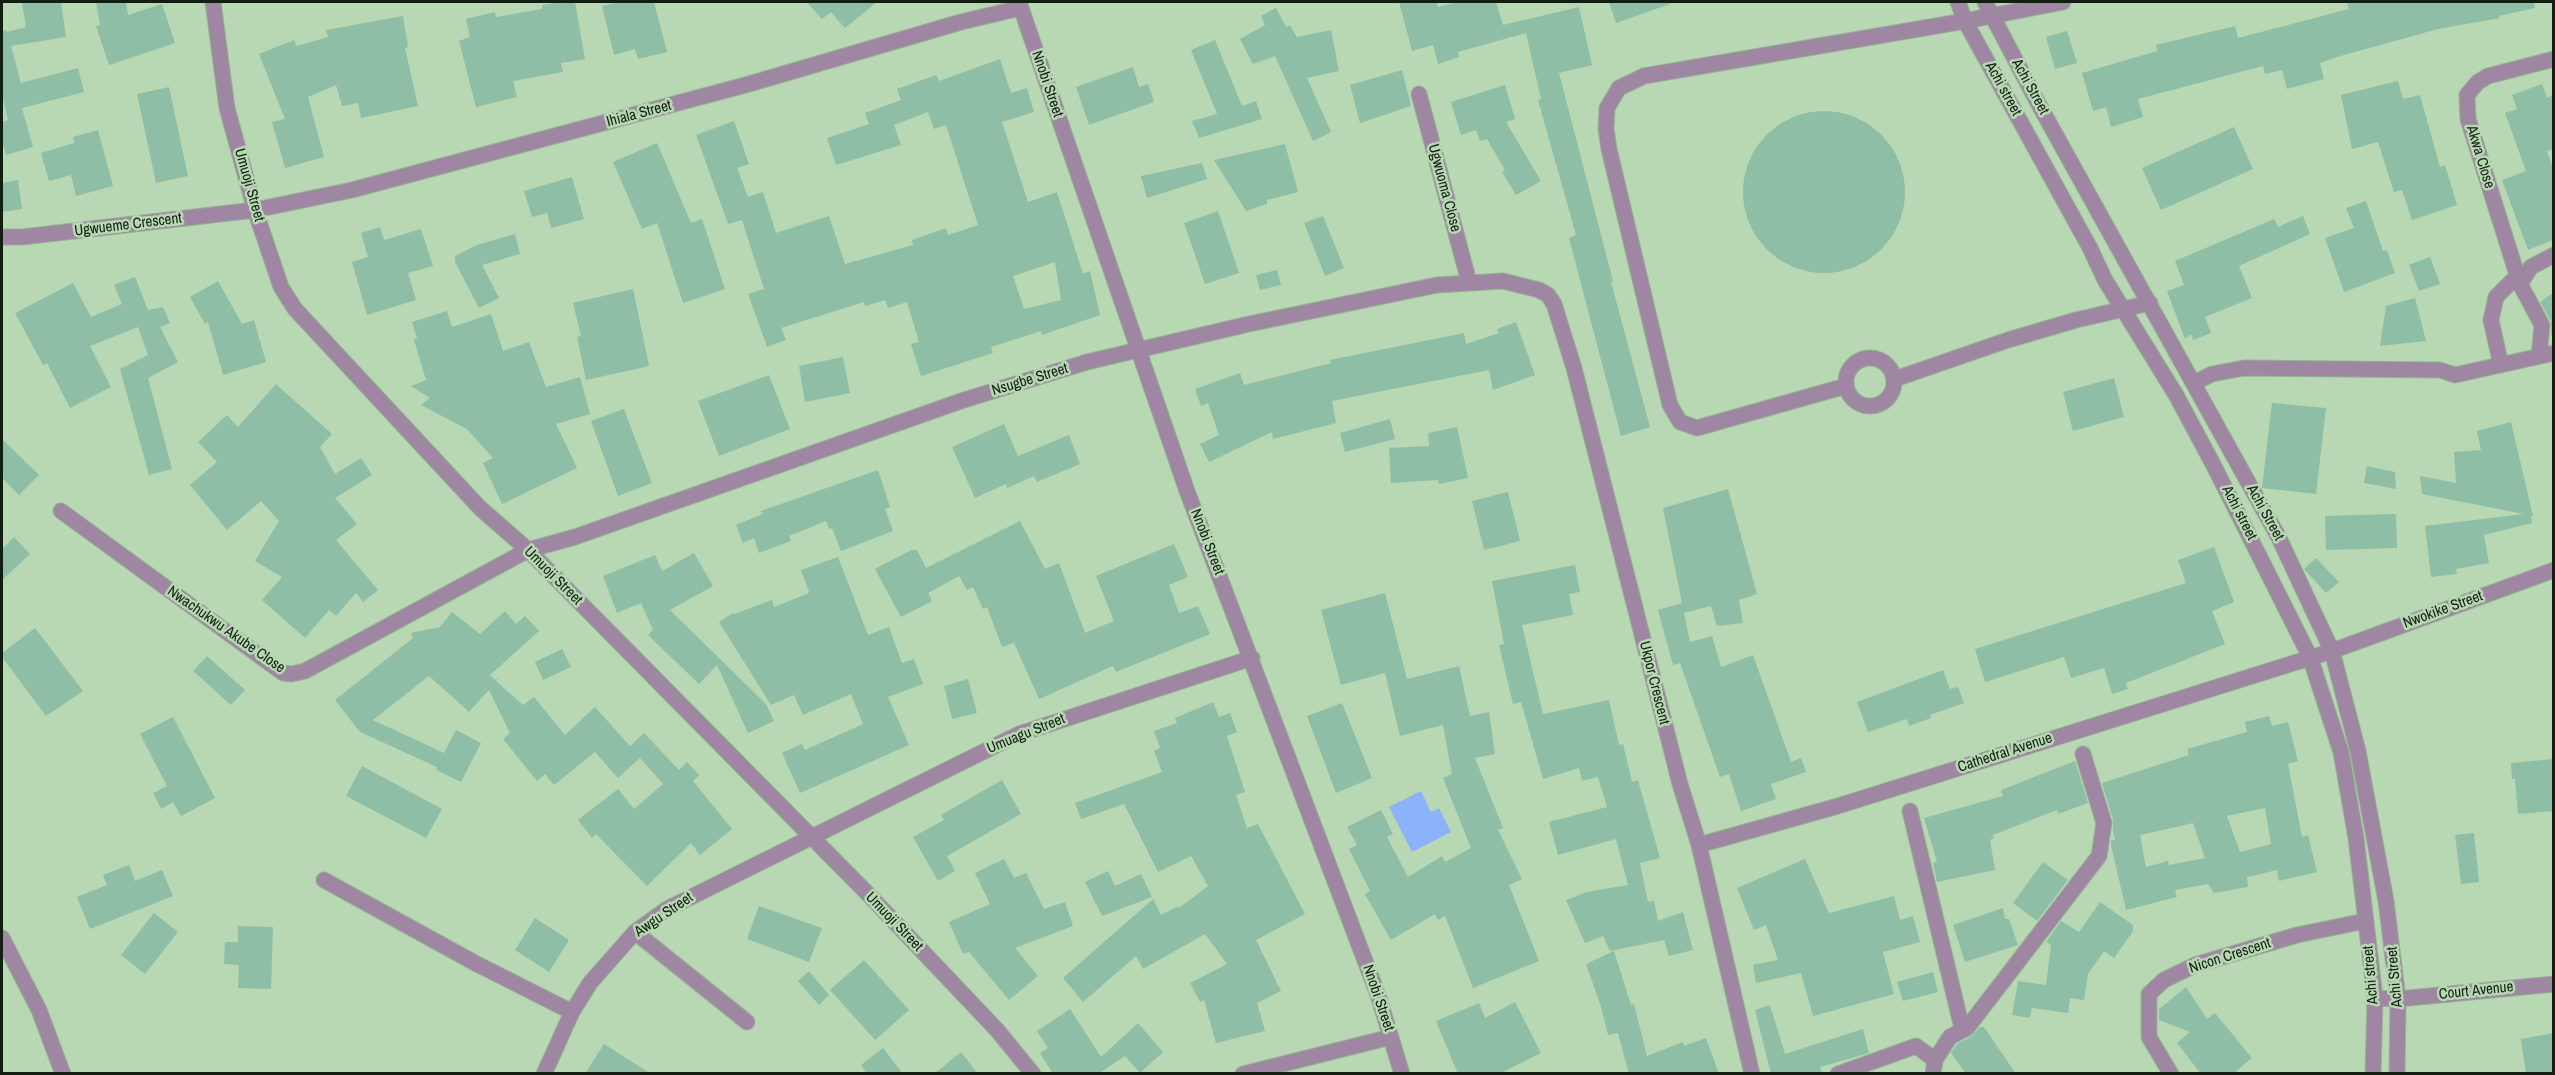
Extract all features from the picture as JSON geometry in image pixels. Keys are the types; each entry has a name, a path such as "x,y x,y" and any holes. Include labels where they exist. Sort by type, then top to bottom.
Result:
{"street":[{"name":"Umuoji Street","path":"213,2 227,108 255,210 281,287 295,309 480,508 528,550 948,978 997,1030 1033,1074"},
{"name":"Achi street","path":"1958,2 1965,21 2090,248 2105,280 2176,395 2209,456 2310,657 2341,752 2356,838 2375,998 2373,1074"},
{"path":"1846,386 1697,428 1680,422 1670,405 1609,149 1605,129 1607,108 1619,88 1644,76 1965,21 1988,8 2063,2"},
{"name":"Ihiala Street","path":"255,210 352,190 519,146 760,81 1020,5"},
{"name":"Nnobi Street","path":"1020,5 1187,491 1378,995 1402,1074"},
{"name":"Achi Street","path":"1988,8 2279,538 2332,651 2358,751 2386,901 2398,999 2397,1074"},
{"name":"Akwa Close","path":"2194,383 2212,374 2244,368 2440,370 2455,375 2546,354 2542,325 2519,279 2468,119 2468,95 2478,82 2488,76 2553,59"},
{"name":"Ugwuoma Close","path":"1419,94 1469,282"},
{"name":"Ugwueme Crescent","path":"2,237 22,237 255,210"},
{"path":"2501,365 2491,320 2496,297 2531,267 2553,255"},
{"name":"Nsugbe Street","path":"528,550 574,537 961,401 1087,362 1249,324 1437,285 1503,281 1539,290 1548,295"},
{"name":"Ukpor Crescent","path":"1548,295 1554,304 1574,368 1680,784 1699,845 1752,1074"},
{"path":"1895,379 2008,339 2150,303"},
{"path":"1865,358 1875,358 1885,362 1892,369 1895,379 1894,390 1888,399 1879,405 1868,407 1858,404 1850,396 1846,386 1847,374 1854,363 1865,358"},
{"name":"Nwachukwu Akube Close","path":"61,511 283,673 292,674 312,668 528,550"},
{"name":"Nwokike Street","path":"2310,657 2553,570"},
{"name":"Cathedral Avenue","path":"1699,845 1838,806 2310,657"},
{"name":"Umuagu Street","path":"811,836 1018,734 1252,658"},
{"path":"1838,1074 1916,1046 1934,1067 1950,1037 1967,1028 2099,856 2104,823 2083,754"},
{"path":"1910,811 1960,1024 1967,1028"},
{"name":"Awgu Street","path":"544,1074 572,1012 609,959 635,932 667,909 811,836"},
{"path":"324,880 475,963 572,1012"},
{"name":"Nicon Crescent","path":"2171,1074 2149,1037 2149,994 2164,980 2195,965 2251,948 2297,935 2366,921"},
{"path":"635,932 747,1022"},
{"path":"2,938 39,1010 63,1074"},
{"name":"Court Avenue","path":"2375,998 2398,999 2553,984"},
{"path":"1243,1074 1391,1037"}],"water":[{"path":"1421,791 1431,812 1439,808 1451,832 1412,852 1389,807"}],"building":[{"path":"61,2 66,37 11,46 21,83 78,68 84,92 22,108 33,147 6,155 2,141 2,122 8,120 2,95 2,31 7,32 26,27 22,3"},
{"path":"96,2 126,2 128,15 162,4 175,43 109,65 96,26 100,25"},
{"path":"575,2 585,59 561,63 563,72 513,81 517,97 476,107 459,41 470,37 466,19 495,12 496,17 542,9 542,5"},
{"path":"620,2 654,2 667,52 638,59 635,49 614,55 602,6"},
{"path":"807,2 877,2 845,28 831,12 822,19"},
{"path":"1399,2 1436,2 1438,7 1457,2 1496,2 1503,25 1579,7 1592,65 1559,73 1650,427 1621,436 1569,238 1576,235 1538,100 1541,99 1526,33 1458,52 1459,57 1438,64 1433,45 1412,51"},
{"path":"1609,2 1670,2 1670,4 1616,23"},
{"path":"2347,2 2534,2 2535,8 2499,16 2500,18 2438,29 2337,57 2320,63 2324,79 2287,89 2282,70 2265,74 2263,66 2138,99 2143,117 2111,127 2106,107 2093,111 2082,73 2157,51 2156,45 2235,26 2238,38 2349,9"},
{"path":"1276,8 1286,27 1290,25 1297,37 1331,30 1339,71 1307,78 1331,132 1313,141 1275,56 1253,64 1240,39 1265,25 1261,16"},
{"path":"403,16 408,47 405,48 418,106 361,118 358,103 342,106 336,85 308,97 324,157 285,168 272,122 285,119 259,54 294,40 297,46 328,37 326,30"},
{"path":"2067,31 2077,63 2055,69 2046,37"},
{"path":"1215,40 1242,106 1256,101 1262,119 1199,138 1192,121 1217,114 1191,50"},
{"path":"1000,59 1011,93 1027,88 1034,112 1002,122 1028,202 1057,192 1083,274 1090,271 1100,315 1042,335 1041,331 991,347 993,353 921,376 911,344 919,342 907,302 888,308 885,300 865,306 864,302 781,328 786,340 767,347 748,294 764,289 742,220 728,224 696,135 734,121 749,164 737,168 748,197 763,192 776,233 829,216 845,264 913,245 912,240 946,228 948,235 978,225 946,125 934,129 928,112 894,125 901,145 836,165 827,138 869,124 865,113 901,100 897,89 936,75 939,81","holes":["1055,262 1061,300 1024,309 1013,276"]},
{"path":"1133,67 1139,87 1148,84 1154,102 1089,125 1076,87"},
{"path":"1402,70 1411,106 1360,123 1350,85"},
{"path":"2398,81 2403,99 2420,95 2440,167 2445,165 2457,205 2412,220 2402,190 2394,192 2378,142 2352,149 2341,95"},
{"path":"2542,84 2547,98 2553,95 2553,149 2547,151 2553,168 2553,240 2528,250 2502,180 2526,171 2505,113 2517,109 2512,95"},
{"path":"1505,85 1515,119 1506,122 1541,181 1516,195 1502,172 1505,170 1487,139 1480,141 1476,130 1461,135 1451,102"},
{"path":"169,87 188,176 156,183 137,94"},
{"path":"1824,111 1840,112 1855,117 1882,134 1899,161 1904,176 1904,208 1899,223 1882,250 1855,267 1840,272 1824,273 1808,272 1793,267 1766,250 1749,223 1744,208 1743,192 1744,176 1749,161 1766,134 1793,117 1808,112"},
{"path":"2234,127 2253,169 2161,210 2142,168"},
{"path":"98,130 113,186 76,196 71,175 49,181 41,153 74,143 73,137"},
{"path":"657,143 691,223 702,219 725,289 683,303 657,223 642,229 613,162"},
{"path":"1285,144 1298,192 1267,200 1267,204 1246,211 1214,160"},
{"path":"1202,163 1207,179 1147,198 1141,176"},
{"path":"572,177 584,219 551,228 547,213 532,217 524,191"},
{"path":"18,180 22,209 2,212 2,183"},
{"path":"2366,201 2383,251 2387,250 2395,273 2344,292 2325,238 2354,228 2346,208"},
{"path":"1218,211 1239,273 1205,284 1184,223"},
{"path":"1323,216 1344,268 1325,276 1304,223"},
{"path":"2303,216 2310,234 2239,266 2252,298 2205,317 2211,333 2193,340 2191,334 2185,339 2167,291 2184,285 2175,261 2274,219 2278,227"},
{"path":"380,227 384,240 421,229 433,266 408,273 416,300 367,315 352,262 368,257 361,233"},
{"path":"515,234 520,254 482,265 499,298 479,308 455,262 455,256 477,245"},
{"path":"2430,257 2440,284 2419,291 2409,265"},
{"path":"1277,270 1281,285 1260,290 1256,275"},
{"path":"135,277 148,310 163,307 170,323 160,327 178,362 148,378 172,469 149,475 120,369 148,355 138,327 90,346 111,387 70,408 47,363 43,365 15,313 73,283 91,317 122,304 114,285"},
{"path":"218,281 242,324 254,320 266,362 223,375 208,322 205,324 190,297"},
{"path":"633,289 649,366 586,380 577,337 581,336 573,303"},
{"path":"2553,293 2553,339 2551,321 2540,302"},
{"path":"2415,298 2426,341 2380,346 2386,306"},
{"path":"447,311 452,327 491,314 503,351 529,342 546,387 580,377 590,414 556,424 577,468 502,504 483,463 493,458 467,429 421,405 430,398 411,386 426,380 414,340 417,338 412,322"},
{"path":"1516,322 1535,375 1493,390 1489,370 1332,401 1336,423 1273,439 1272,432 1209,462 1200,444 1219,435 1208,403 1201,406 1195,389 1240,373 1244,385 1331,363 1330,360 1464,333 1466,344 1499,333 1497,329"},
{"path":"843,357 850,393 805,402 799,366"},
{"path":"769,375 790,429 719,456 698,401"},
{"path":"2114,378 2124,417 2073,431 2063,392"},
{"path":"276,384 332,434 320,447 335,474 361,458 372,475 335,498 357,524 336,540 378,590 363,602 356,593 336,616 329,610 305,638 262,600 282,577 255,561 279,521 261,501 227,530 190,485 217,462 198,442 227,415 238,427"},
{"path":"2272,403 2326,408 2316,494 2262,488"},
{"path":"624,409 652,483 618,496 591,421"},
{"path":"1390,419 1395,439 1345,452 1340,433"},
{"path":"2511,422 2533,516 2531,516 2532,523 2484,535 2489,563 2456,569 2457,574 2431,577 2425,526 2524,514 2422,494 2420,476 2456,483 2454,452 2481,450 2477,431"},
{"path":"1004,424 1018,456 1069,435 1080,464 1037,482 1034,476 1007,488 1006,484 975,498 952,447"},
{"path":"1457,427 1468,478 1439,484 1438,480 1391,483 1389,448 1429,446 1428,433"},
{"path":"2,439 39,475 19,495 2,478"},
{"path":"2367,466 2395,472 2396,489 2364,483"},
{"path":"878,470 890,507 885,509 893,531 841,551 832,528 829,529 826,521 789,536 791,541 759,553 754,538 743,543 736,525 763,514 761,511"},
{"path":"1728,489 1757,594 1739,600 1743,623 1717,626 1711,606 1684,613 1690,642 1712,636 1721,667 1753,655 1791,762 1801,758 1806,772 1771,784 1776,799 1741,811 1729,774 1720,777 1680,663 1673,665 1658,610 1682,603 1663,508"},
{"path":"1508,492 1520,541 1484,550 1472,501"},
{"path":"2396,514 2397,548 2326,550 2325,516"},
{"path":"1020,521 1045,569 1059,563 1085,633 1114,621 1096,576 1174,544 1188,577 1169,585 1179,613 1198,606 1210,634 1116,672 1113,666 1039,699 1014,643 1002,647 987,607 983,609 973,587 967,590 959,576 928,593 932,601 901,617 875,569 911,550 917,550 926,568"},
{"path":"14,537 30,554 2,580 2,549"},
{"path":"2214,547 2234,602 2212,611 2225,644 2126,683 2128,689 2112,694 2104,668 2071,678 2064,657 1985,682 1975,649 2186,583 2178,560"},
{"path":"694,553 713,586 670,610 766,704 774,721 748,733 717,665 699,684 648,635 653,630 641,603 617,613 603,576 655,555 662,571"},
{"path":"838,557 868,635 889,627 902,663 914,659 923,684 888,697 909,745 800,793 782,753 802,744 805,750 863,724 851,694 803,715 794,695 771,705 719,622 733,613 772,600 774,607 807,594 809,592 801,570"},
{"path":"2316,558 2339,582 2326,593 2304,569"},
{"path":"1575,565 1580,592 1569,594 1573,615 1522,625 1543,714 1609,700 1619,745 1623,744 1632,782 1638,780 1660,858 1640,863 1648,902 1654,901 1658,921 1683,912 1693,950 1669,956 1664,940 1610,951 1603,936 1585,943 1566,900 1587,892 1628,885 1616,839 1558,855 1549,822 1607,807 1598,777 1582,781 1579,768 1543,779 1521,702 1513,704 1499,645 1504,644 1492,581"},
{"path":"1385,593 1407,679 1459,666 1470,716 1489,712 1495,754 1475,758 1503,828 1498,830 1522,879 1509,885 1539,961 1473,988 1445,916 1438,920 1435,914 1391,940 1365,894 1370,891 1349,849 1357,845 1347,827 1381,810 1393,834 1387,837 1408,877 1442,856 1445,862 1471,848 1443,778 1452,774 1443,725 1400,736 1385,673 1341,685 1321,610"},
{"path":"505,611 516,624 525,616 539,631 490,675 495,680 499,678 496,681 523,705 534,697 565,735 595,707 630,746 644,733 679,770 687,762 699,775 693,781 732,829 700,855 691,843 647,886 596,834 592,838 578,820 618,789 634,809 663,784 640,758 618,778 595,752 554,785 545,774 537,781 503,739 510,733 489,690 469,712 429,676 373,720 444,753 456,730 481,743 461,782 436,770 437,767 360,732 335,700 413,638 411,633 440,627 452,612 480,634"},
{"path":"35,628 83,691 46,716 2,657 2,653"},
{"path":"562,649 571,667 543,680 535,662"},
{"path":"207,656 245,690 231,705 193,671"},
{"path":"1943,670 1950,689 1958,687 1964,703 1930,715 1931,718 1909,726 1907,719 1868,732 1857,702"},
{"path":"968,679 977,713 952,719 944,686"},
{"path":"1213,702 1219,717 1230,713 1237,732 1227,736 1245,792 1236,795 1247,828 1258,824 1305,914 1256,940 1281,991 1257,1003 1265,1031 1216,1043 1204,1000 1200,1002 1190,983 1227,964 1205,934 1143,969 1136,956 1083,1002 1063,978 1153,899 1161,915 1178,906 1179,908 1208,886 1191,856 1158,872 1124,804 1081,819 1075,803 1162,772 1154,751 1160,748 1154,731 1177,723 1175,718"},
{"path":"1342,703 1372,778 1336,793 1307,716"},
{"path":"2269,716 2272,726 2288,722 2298,761 2288,764 2302,837 2308,835 2317,872 2279,881 2277,870 2247,877 2248,887 2214,893 2208,884 2175,890 2177,897 2126,910 2111,845 2111,840 2115,840 2113,820 2102,783 2189,755 2187,749 2247,732 2245,722","holes":["2265,808 2271,844 2240,852 2227,816","2193,823 2205,858 2169,865 2168,861 2146,867 2140,835"]},
{"path":"173,717 215,798 181,816 173,802 161,809 153,793 167,786 140,734"},
{"path":"2553,759 2553,811 2518,814 2511,763"},
{"path":"2075,761 2088,803 2058,814 2057,810 1993,835 1994,838 1990,840 1995,870 1937,882 1933,863 1937,862 1924,818 2003,796 2001,790"},
{"path":"362,766 442,809 426,838 346,796"},
{"path":"1002,780 1021,814 947,856 955,871 938,881 913,837 944,820 941,815"},
{"path":"2474,833 2479,882 2461,884 2455,835"},
{"path":"1004,859 1014,878 1026,873 1044,909 1065,902 1073,926 1015,948 1038,976 1009,1000 969,952 963,954 949,922 990,904 975,873"},
{"path":"1805,859 1829,913 1894,896 1900,920 1913,916 1920,942 1883,952 1894,994 1813,1016 1801,973 1756,983 1753,965 1778,960 1766,925 1754,930 1737,888"},
{"path":"2043,862 2068,880 2037,921 2013,903"},
{"path":"129,865 135,881 162,870 173,896 90,929 77,897 107,885 103,875"},
{"path":"1108,871 1115,886 1141,874 1152,897 1102,916 1085,882"},
{"path":"2100,902 2133,925 2133,931 2114,958 2104,951 2088,974 2084,1000 2070,998 2068,1013 2032,1008 2030,1018 2012,1015 2018,981 2046,985 2051,945 2046,942 2061,921 2079,932"},
{"path":"759,906 822,928 809,962 747,939"},
{"path":"2003,908 2005,919 2009,919 2018,945 1965,962 1953,925"},
{"path":"154,913 178,932 145,974 121,955"},
{"path":"535,918 569,940 549,972 515,950"},
{"path":"238,926 273,927 271,989 238,988 239,965 224,964 225,942 238,942"},
{"path":"1614,951 1631,1005 1634,1004 1647,1056 1683,1042 1684,1046 1706,1038 1719,1074 1629,1074 1618,1033 1608,1035 1586,964"},
{"path":"864,960 909,1010 875,1040 830,990"},
{"path":"809,971 829,995 819,1005 798,981"},
{"path":"1933,972 1938,992 1903,1001 1897,982"},
{"path":"2186,987 2207,1019 2215,1013 2252,1058 2233,1074 2201,1074 2177,1043 2190,1032 2159,1020 2159,1009"},
{"path":"1515,1002 1541,1053 1499,1074 1458,1074 1436,1021 1479,1003 1485,1018"},
{"path":"1770,1005 1785,1054 1863,1029 1869,1053 1820,1067 1822,1074 1771,1074 1755,1010"},
{"path":"1070,1009 1101,1057 1138,1023 1163,1052 1140,1073 1125,1056 1098,1074 1053,1074 1040,1053 1048,1048 1037,1031"},
{"path":"1980,1027 1984,1027 2016,1074 1966,1074 1951,1053 1957,1044 1972,1036"},
{"path":"2553,1033 2553,1074 2526,1074 2521,1039"},
{"path":"604,1044 651,1074 585,1074"},
{"path":"883,1048 903,1074 867,1074 861,1065"},
{"path":"961,1052 978,1074 934,1074"}]}
